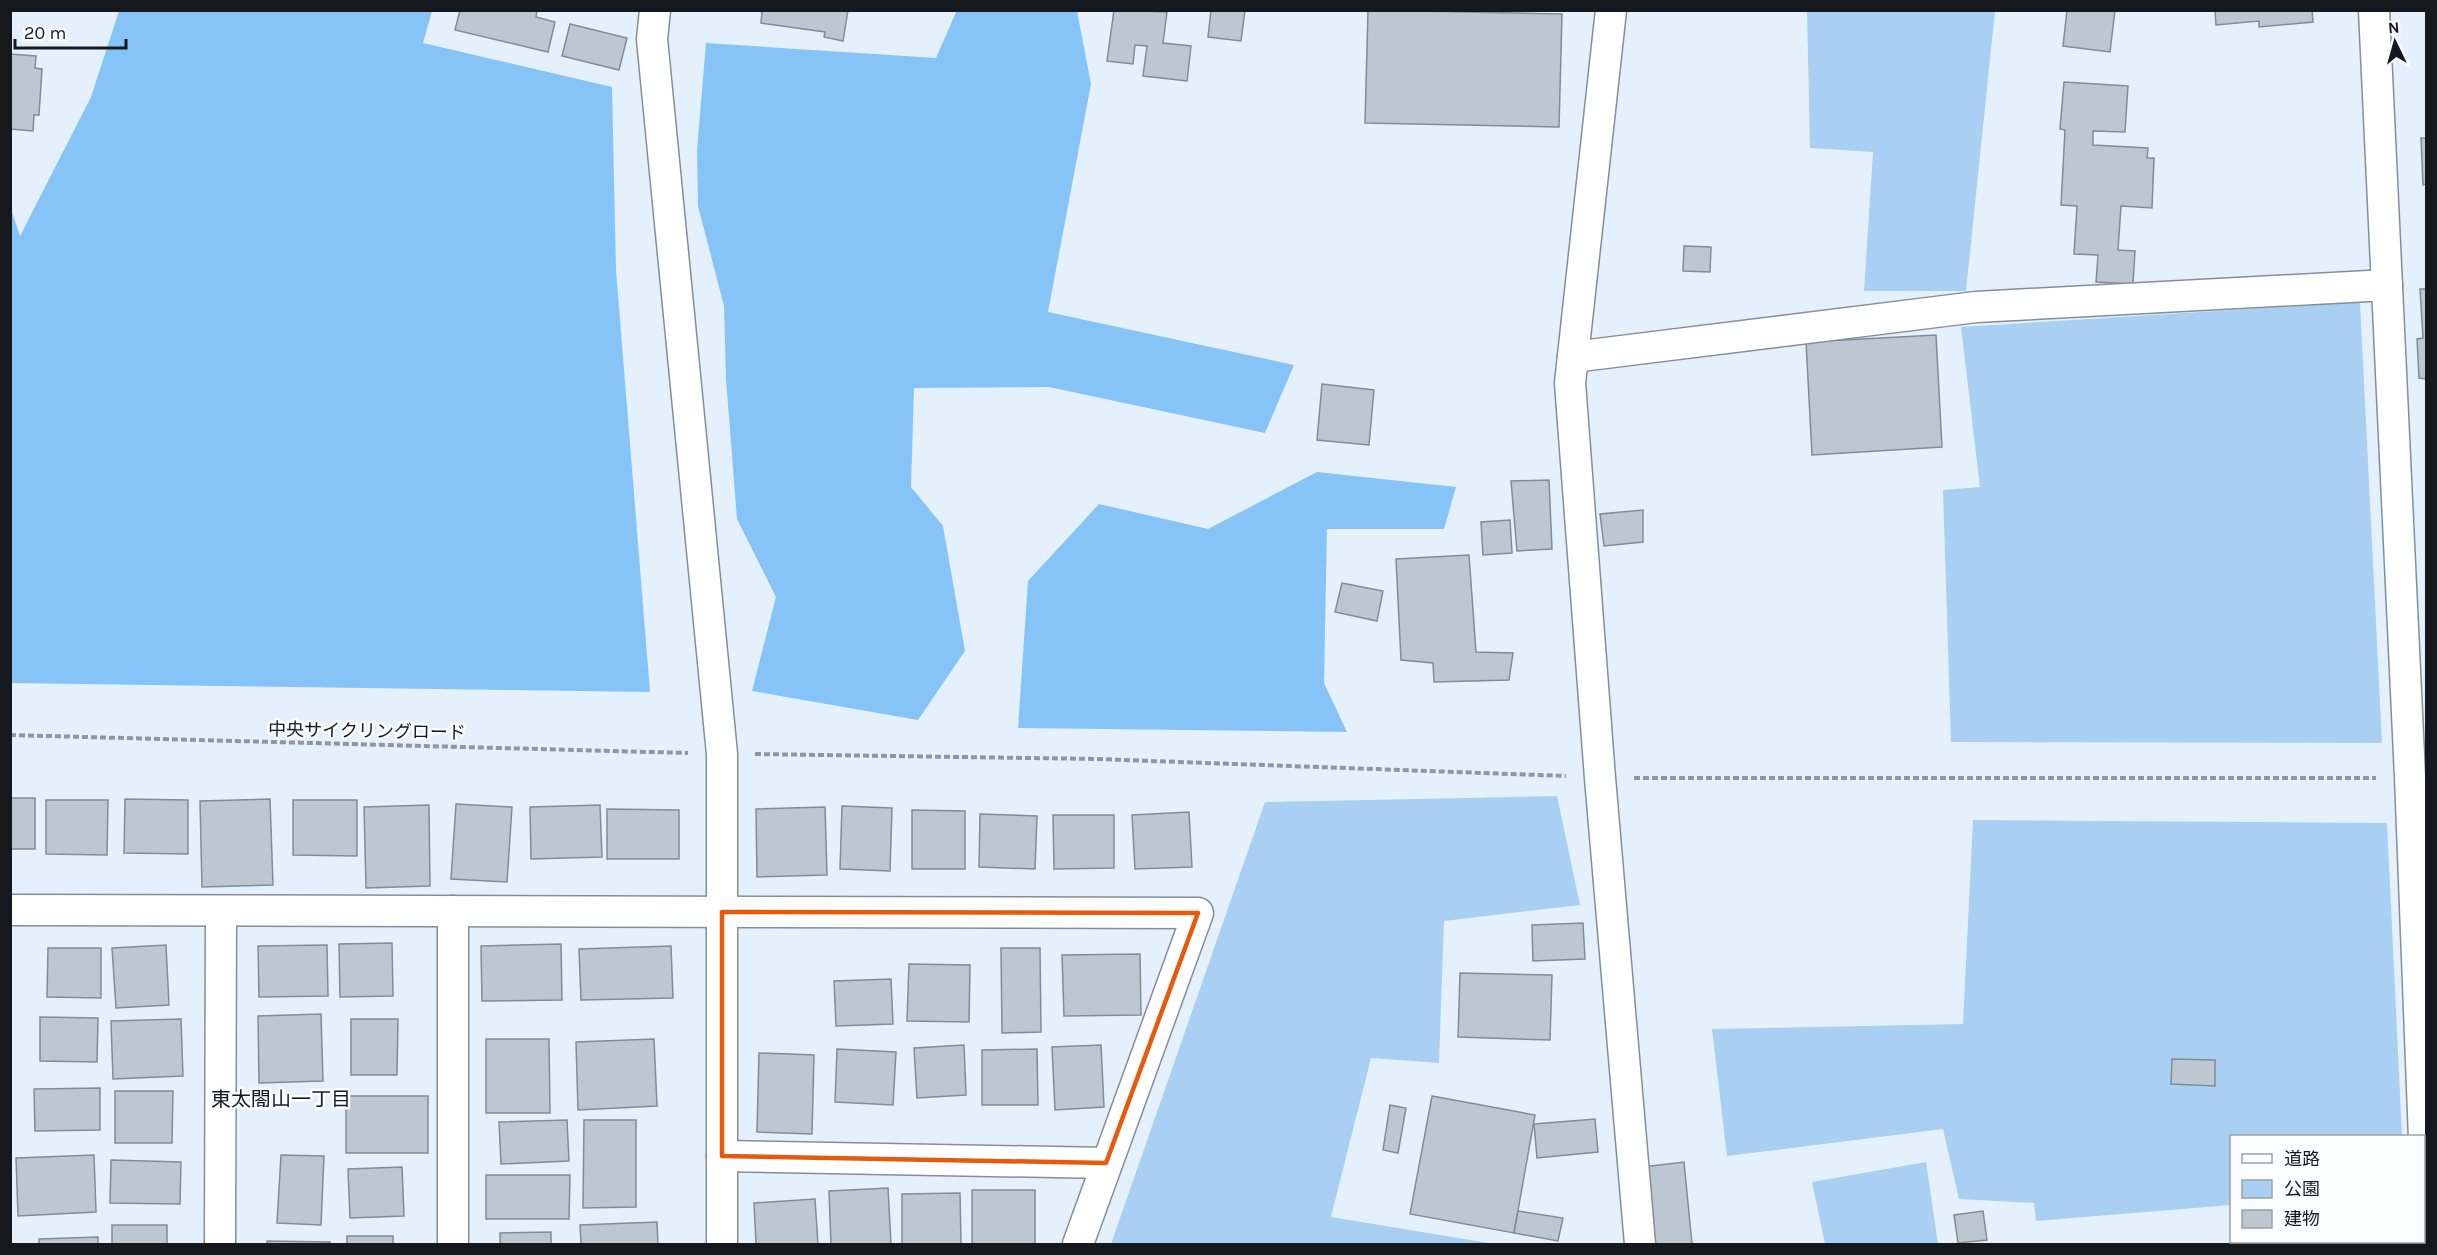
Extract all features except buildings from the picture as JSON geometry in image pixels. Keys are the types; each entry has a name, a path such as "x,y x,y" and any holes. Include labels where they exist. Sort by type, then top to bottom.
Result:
{"street":[{"path":"655,10 652,39 722,754 722,1245"},
{"path":"1611,10 1570,383 1600,778 1640,1245"},
{"path":"2374,10 2410,766 2425,1135"},
{"path":"1573,357 1976,307 2387,285"},
{"path":"10,910 1198,913 1078,1245"},
{"path":"220,1245 221,911"},
{"path":"453,911 453,1245"},
{"path":"2425,1141 2427,1191"},
{"path":"722,1156 1106,1163"}],"path":[{"name":"中央サイクリングロード","path":"10,735 722,754"}],"highlighted area":[{"path":"722,912 1198,913 1106,1163 722,1156"}],"green space":[{"path":"1807,11 1995,11 1966,291 1864,291 1873,152 1810,148"},
{"path":"2360,302 2382,743 1951,742 1943,490 1980,487 1961,327"},
{"path":"1557,796 1580,905 1444,921 1439,1063 1371,1058 1331,1217 1495,1244 1111,1244 1265,802"},
{"path":"1973,820 2387,823 2402,1135 2230,1135 2230,1205 2036,1221 2034,1203 1959,1199 1943,1129 1727,1156 1712,1029 1963,1024"},
{"path":"1926,1162 1938,1244 1825,1244 1812,1182"}],"shaded area":[{"path":"957,10 1077,11 1091,84 1048,312 1294,365 1265,433 1049,387 914,388 911,487 943,526 965,651 918,720 752,691 776,597 737,519 726,379 724,306 698,206 697,150 706,43 936,58"},
{"path":"119,11 432,11 423,43 612,87 616,270 650,692 11,683 11,209 20,236 91,97"},
{"path":"1317,472 1456,487 1444,529 1327,529 1324,683 1347,732 1018,728 1028,581 1099,504 1208,529"}],"district":[{"name":"東太閤山一丁目","path":"281,1099"}]}
